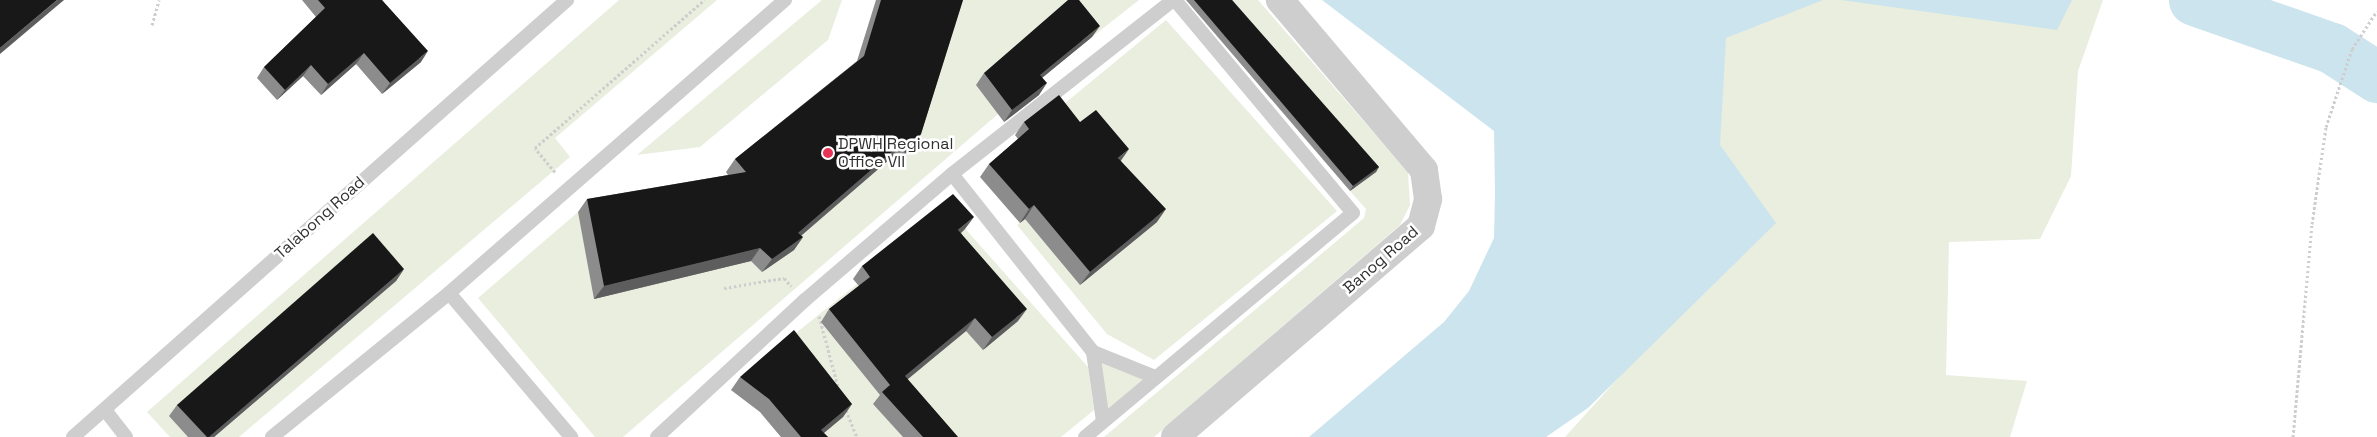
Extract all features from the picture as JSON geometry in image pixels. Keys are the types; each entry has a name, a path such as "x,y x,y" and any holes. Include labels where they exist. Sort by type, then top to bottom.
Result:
{"street":[{"name":"Banog Road","path":"1175,437 1421,226 1428,199 1424,170 1280,0"}],"lane":[{"name":"Talabong Road","path":"73,437 567,0"},
{"path":"272,437 449,293 785,0"},
{"path":"657,437 805,300 952,174 1174,0 1353,213 1085,437"},
{"path":"952,174 1093,352 1155,377"},
{"path":"449,293 571,437"},
{"path":"1093,352 1103,421"},
{"path":"105,410 126,437"}],"path":[{"path":"152,25 159,0"},
{"path":"569,189 535,148 704,0"},
{"path":"2293,437 2312,224 2324,137 2352,49 2377,11"},
{"path":"724,288 784,278 820,318 840,393"},
{"path":"843,402 857,437"}],"shaded area":[{"path":"619,0 717,0 555,138 570,157 239,437 170,437 147,412"},
{"path":"822,0 842,0 828,40 700,147 637,155"},
{"path":"876,0 1139,0 1092,37 1066,7 998,114 623,437 595,437 478,298 578,212 736,185 848,91"},
{"path":"1225,0 1258,0 1408,172 1410,205 1400,225 1154,437 1104,437 1364,218 1366,209 1350,191 1376,171"},
{"path":"1695,0 2103,0 2078,71 2071,176 2040,239 1949,242 1946,375 2027,381 2010,437 1565,437 1744,239 1711,166"},
{"path":"1166,20 1337,211 1154,360 1107,334 1017,225 1025,219 1071,135 1053,113"},
{"path":"945,206 1088,367 1094,410 1061,437 781,437 760,412 731,390 791,337 857,284 853,279"},
{"path":"1093,352 1155,377 1103,421"}],"water":[{"path":"1322,0 1823,0 1726,38 1720,145 1776,223 1588,408 1546,437 1309,437 1444,322 1469,291 1494,238 1494,131"},
{"path":"1841,0 2072,0 2057,30"}],"building":[{"path":"0,0 57,0 0,48"},
{"path":"318,0 382,0 428,51 390,83 364,53 328,84 311,65 285,90 264,67 325,8"},
{"name":"DPWH Regional Office VII","path":"881,0 963,0 921,134 905,152 900,145 798,233 803,237 772,259 760,248 604,286 587,199 746,172 735,159 864,56"},
{"path":"1068,0 1079,0 1100,26 1040,75 1047,83 1012,110 984,73"},
{"path":"1194,0 1232,0 1379,167 1353,186"},
{"path":"1059,95 1080,122 1096,110 1129,149 1118,158 1166,209 1090,272 1034,205 1029,209 989,164 1029,129 1024,122"},
{"path":"953,194 974,217 958,230 1027,309 992,337 975,318 905,376 958,437 923,437 882,392 890,385 829,309 870,277 862,266"},
{"path":"373,233 404,269 207,437 177,405"},
{"path":"794,330 852,404 821,430 828,437 801,437 769,399 740,377"}],"waterway":[{"path":"2194,0 2332,48 2377,77"}],"place":[{"name":"DPWH Regional Office VII","path":"828,153"}]}
